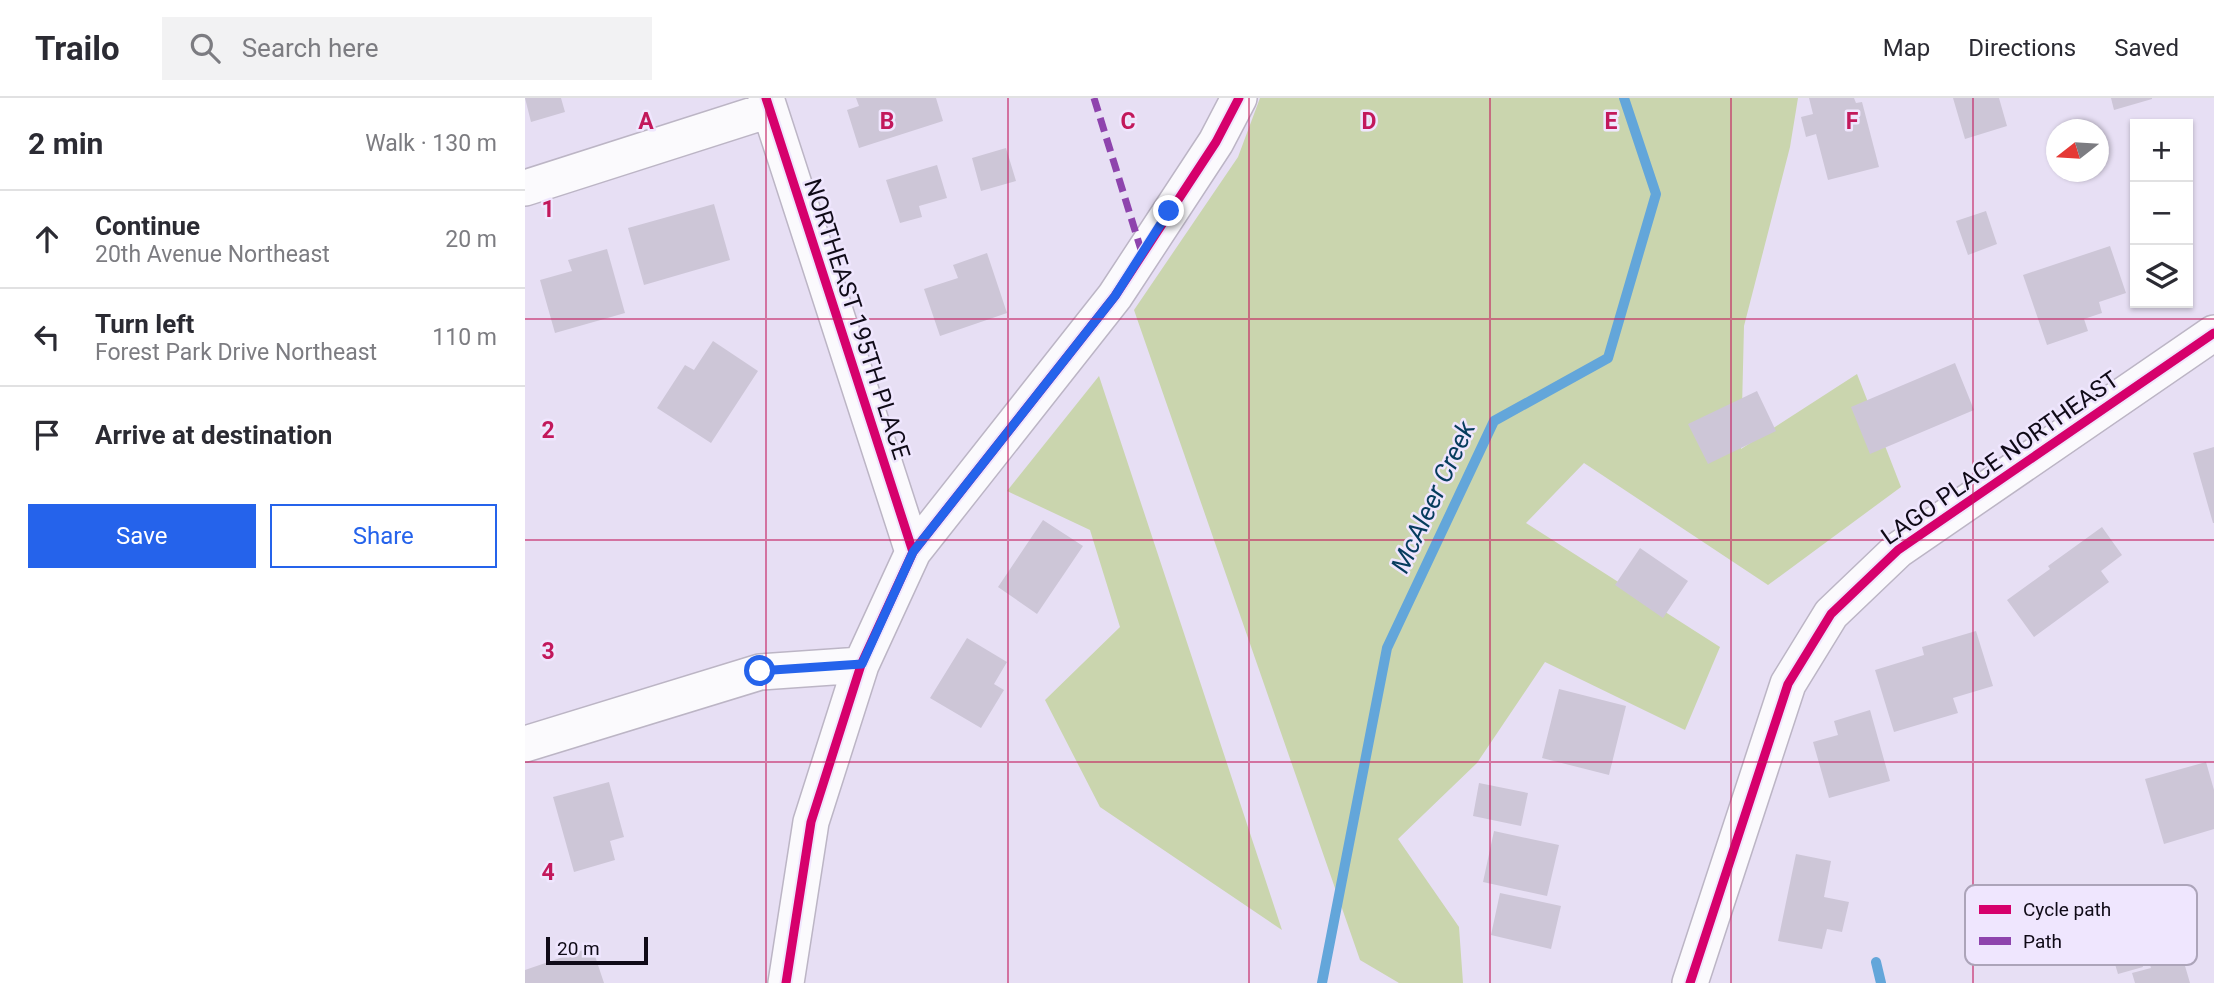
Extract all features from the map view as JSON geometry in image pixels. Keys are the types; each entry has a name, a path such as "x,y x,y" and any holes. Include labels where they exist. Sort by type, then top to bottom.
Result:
{"street":[{"path":"786,983 811,822 862,664 913,552 1115,296 1216,142 1239,98"},
{"path":"525,188 767,104"},
{"name":"NORTHEAST 195TH PLACE","path":"767,104 913,552"},
{"name":"LAGO PLACE NORTHEAST","path":"1691,983 1788,684 1831,614 1898,550 2214,334"},
{"path":"525,744 760,671 862,664"}],"green space":[{"path":"1260,98 1798,98 1790,147 1744,326 1741,449 1857,374 1901,487 1768,585 1584,463 1526,523 1720,647 1685,730 1545,662 1477,763 1398,839 1459,927 1463,983 1399,983 1360,960 1134,310 1238,157"},
{"path":"1099,376 1282,930 1100,807 1045,700 1120,627 1090,530 1007,491"}],"building":[{"path":"525,98 561,98 565,112 531,122"},
{"path":"856,98 936,98 943,121 859,148 847,110 859,106"},
{"path":"1809,98 1854,98 1856,103 1862,102 1879,167 1828,180 1816,134 1806,137 1801,117 1813,114"},
{"path":"1953,98 1999,98 2007,126 1965,139"},
{"path":"2111,98 2152,98 2152,99 2114,110"},
{"path":"1006,148 1016,181 981,191 972,158"},
{"path":"937,165 947,198 919,206 922,217 900,223 886,180"},
{"path":"714,204 730,260 644,285 628,228"},
{"path":"1986,211 1997,244 1968,255 1956,221"},
{"path":"2110,246 2126,293 2099,302 2102,313 2084,319 2088,331 2047,345 2023,275"},
{"path":"607,249 625,313 555,333 540,280 572,271 568,260"},
{"path":"987,253 1007,313 940,336 924,289 958,278 953,265"},
{"path":"713,341 758,371 711,443 657,408 685,365 694,370"},
{"path":"1955,363 1974,410 1870,454 1851,407"},
{"path":"1757,391 1776,431 1708,464 1688,424"},
{"path":"2214,447 2214,523 2213,523 2193,453"},
{"path":"1043,520 1083,546 1037,614 998,587"},
{"path":"2102,527 2122,555 2101,571 2109,582 2034,637 2007,600"},
{"path":"1640,548 1688,581 1663,618 1615,585"},
{"path":"1976,631 1993,686 1953,698 1958,713 1894,732 1875,670 1924,655 1922,647"},
{"path":"967,638 1007,662 994,684 1004,690 981,728 930,698"},
{"path":"1559,689 1626,706 1609,775 1542,758"},
{"path":"1870,710 1890,781 1829,798 1813,742 1838,735 1834,721"},
{"path":"2206,762 2214,790 2214,829 2164,844 2145,779"},
{"path":"609,782 624,837 610,841 615,860 574,872 553,797"},
{"path":"1479,783 1528,793 1521,826 1473,816"},
{"path":"1494,831 1559,845 1547,896 1483,882"},
{"path":"1796,854 1831,861 1824,897 1849,902 1842,932 1827,929 1822,949 1778,941"},
{"path":"1500,893 1561,906 1551,949 1491,935"},
{"path":"592,947 604,983 525,983 525,970"},
{"path":"2115,965 2142,965 2143,967 2118,974"},
{"path":"2150,965 2185,965 2190,983 2135,983 2132,973 2151,968"}],"waterway":[{"name":"McAleer Creek","path":"1322,983 1387,648 1494,421 1608,358 1656,194 1624,98"},
{"path":"1876,962 1881,983"}],"marked path":[{"path":"1094,98 1142,253"}],"cycle path":[{"path":"766,98 913,552"},
{"path":"786,983 811,822 861,665 913,552 1115,296 1216,142 1239,98"},
{"path":"1690,983 1788,684 1831,614 1898,550 2214,333"}],"route":[{"path":"760,671 862,664 913,552 1115,296 1169,211"}]}
